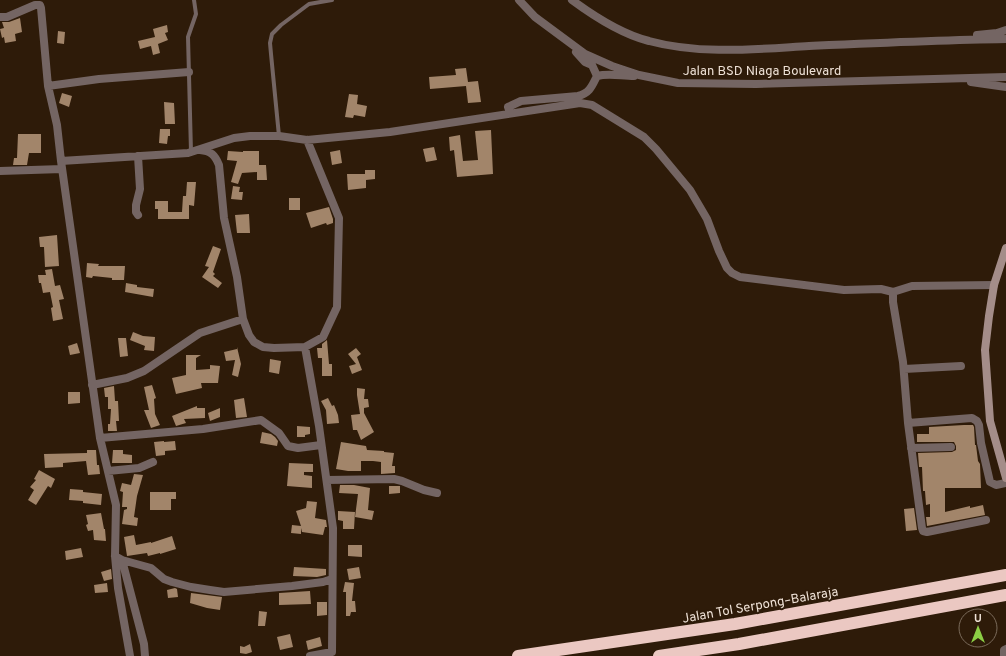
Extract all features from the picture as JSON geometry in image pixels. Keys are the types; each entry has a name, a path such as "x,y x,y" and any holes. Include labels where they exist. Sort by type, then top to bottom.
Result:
{"highway":[{"name":"Jalan Tol Serpong–Balaraja","path":"518,656 735,624 1006,574"},
{"path":"659,656 739,644 1006,596"}],"main road":[{"path":"1006,248 994,285 985,350 990,421 1006,478"}],"street":[{"name":"Jalan BSD Niaga Boulevard","path":"519,0 535,17 585,54 612,66 639,75 678,83 718,84 1006,77"},
{"name":"Jalan BSD Niaga Boulevard","path":"572,0 586,11 617,29 648,41 682,47 756,49 939,40 1006,39"},
{"path":"0,18 7,17 35,5 40,6 41,8 48,86 57,125 61,165 92,385 100,438 116,505 119,558 118,588 130,654"},
{"path":"939,40 997,33 1006,30"},
{"path":"510,113 508,107 521,101 585,94 591,90 597,76 592,65 585,62 567,41"},
{"path":"48,86 189,72"},
{"path":"597,76 607,74 618,76 639,75"},
{"path":"940,78 1006,87"},
{"path":"0,171 138,156 191,152 234,138 250,136 279,136 307,140 390,132 585,103 644,137 664,158 690,190 707,219 726,268 740,277 844,290 881,289 893,292 912,286 994,285"},
{"path":"200,150 212,152 218,165 224,218 237,277 243,319 249,335 254,342 263,347 305,347 323,337 337,307 339,218 307,140"},
{"path":"138,156 140,189 136,205 136,212 138,215"},
{"path":"893,292 893,302 904,369 911,448 923,531 986,520"},
{"path":"92,385 127,378 144,372 200,333 243,319"},
{"path":"305,347 322,445 333,528 332,652 310,656"},
{"path":"904,369 961,366"},
{"path":"908,423 972,418 977,421 990,482 996,485 1006,483"},
{"path":"100,438 203,429 261,420 279,433 288,446 298,448 322,445"},
{"path":"911,448 951,447"},
{"path":"108,471 139,468 153,462"},
{"path":"327,480 394,479 437,493"},
{"path":"119,558 151,568 164,579 172,582 191,588 224,592 298,586 332,579"},
{"path":"119,558 144,644 145,656"},
{"path":"1004,656 1004,650 1006,649"}],"lane":[{"path":"191,152 188,37 196,14 194,0"},
{"path":"279,136 270,43 272,34 281,25 309,4 332,0"}],"building":[{"path":"20,18 22,32 15,34 16,41 5,43 0,29 4,28 2,22 9,22"},
{"path":"167,25 168,32 165,33 168,40 158,44 160,53 153,55 151,46 140,49 138,41 155,37 153,29"},
{"path":"58,31 65,32 64,44 57,43"},
{"path":"466,68 468,82 478,81 481,102 468,103 466,86 430,89 429,77 456,75 455,69"},
{"path":"62,93 72,96 69,107 59,103"},
{"path":"349,94 358,95 357,104 367,106 365,117 354,115 353,118 345,117"},
{"path":"164,102 174,103 175,124 165,124"},
{"path":"160,129 170,129 170,136 168,136 167,144 159,143"},
{"path":"491,130 493,174 457,177 454,150 450,151 449,137 460,135 463,161 478,160 475,131"},
{"path":"18,134 41,134 41,153 29,153 27,165 13,165 14,158 17,158"},
{"path":"434,147 437,160 426,162 423,149"},
{"path":"340,150 342,163 332,165 330,152"},
{"path":"228,151 259,151 259,165 266,165 267,180 257,180 257,172 242,173 238,184 231,182 237,161 227,160"},
{"path":"365,170 375,170 375,179 366,180 366,188 348,190 347,174 365,174"},
{"path":"187,182 196,182 194,206 189,205 189,219 158,219 158,209 155,209 155,201 168,201 168,212 182,212 183,196 186,196"},
{"path":"233,186 240,187 239,192 243,192 242,200 231,199"},
{"path":"289,198 300,198 300,210 289,210"},
{"path":"329,207 333,223 327,225 326,223 311,228 306,213"},
{"path":"249,214 250,233 237,233 235,215"},
{"path":"57,235 59,266 45,267 44,247 40,247 39,237"},
{"path":"213,246 221,249 213,272 215,274 213,276 222,283 218,288 202,277 209,267 205,266"},
{"path":"87,263 99,264 98,266 125,266 124,280 112,280 112,278 93,276 92,278 86,277"},
{"path":"52,269 55,286 60,285 64,299 59,300 63,319 53,321 51,308 53,307 50,292 43,293 38,275 46,275 45,270"},
{"path":"126,283 137,285 137,287 154,289 153,297 125,292"},
{"path":"133,332 143,336 155,337 154,351 144,350 145,346 130,340"},
{"path":"118,338 126,338 128,356 120,357"},
{"path":"327,340 329,364 332,364 332,376 322,376 322,358 318,358 317,348 322,348 322,344"},
{"path":"77,343 80,353 70,355 68,346"},
{"path":"237,347 241,364 238,377 232,375 235,360 226,361 224,352 237,349"},
{"path":"356,348 361,354 357,357 362,370 352,374 349,366 356,364 348,354"},
{"path":"186,355 201,355 196,358 196,370 210,369 210,365 220,366 218,383 201,383 202,388 176,394 172,378 186,375"},
{"path":"270,359 281,361 279,374 269,372"},
{"path":"152,385 156,398 154,399 155,414 160,425 151,428 144,410 149,410 144,387"},
{"path":"114,386 115,401 118,401 119,421 116,421 117,431 108,431 111,409 108,409 108,397 105,397 104,388"},
{"path":"357,388 365,389 364,399 368,399 369,407 364,408 364,413 374,432 361,440 357,430 353,430 351,415 360,414"},
{"path":"68,392 80,392 80,403 68,404"},
{"path":"244,398 247,417 236,418 234,400"},
{"path":"328,398 332,406 334,405 339,423 327,424 326,410 321,401"},
{"path":"197,406 197,408 205,408 205,418 184,419 186,423 176,426 172,416"},
{"path":"220,408 220,417 210,421 208,413"},
{"path":"973,425 974,427 975,445 980,464 981,488 945,488 945,512 970,506 970,508 983,505 985,515 927,526 926,517 930,517 930,504 926,505 925,491 923,491 922,467 919,467 918,453 952,452 956,450 956,446 954,442 917,442 917,434 929,434 929,427"},
{"path":"297,426 310,427 310,434 305,435 305,437 297,437"},
{"path":"262,432 271,434 275,437 278,441 277,446 260,443"},
{"path":"175,441 176,450 165,451 165,455 156,456 154,442"},
{"path":"341,442 366,446 367,450 394,453 392,466 395,466 395,473 381,474 381,462 373,461 361,461 361,471 336,469"},
{"path":"87,450 96,450 97,465 99,465 100,474 88,475 86,461 63,463 63,467 45,468 44,454 87,453"},
{"path":"113,450 123,450 123,454 132,455 132,463 112,463"},
{"path":"289,463 313,464 313,472 304,472 304,475 312,476 312,488 287,486"},
{"path":"39,470 55,479 51,488 48,486 36,505 28,500 34,490 30,487 36,480 34,479"},
{"path":"134,474 143,475 137,496 134,517 138,518 137,526 122,524 124,510 127,509 127,507 122,507 123,492 120,491 122,483 131,485"},
{"path":"340,485 354,485 370,488 368,510 374,511 372,520 355,517 358,494 339,493"},
{"path":"389,486 400,486 400,493 389,494"},
{"path":"70,489 102,494 101,505 69,500"},
{"path":"150,492 176,492 176,499 171,499 171,510 150,510"},
{"path":"307,501 317,502 315,518 326,520 327,527 325,527 323,535 302,532 301,528 301,534 291,533 292,525 301,526 296,511 306,508"},
{"path":"914,508 917,530 906,531 904,509"},
{"path":"338,511 355,512 354,529 343,529 343,521 338,520"},
{"path":"101,513 106,541 94,540 93,530 88,531 86,525 88,524 86,515"},
{"path":"134,535 136,545 151,543 172,536 176,549 148,556 147,553 127,556 124,537"},
{"path":"348,545 362,545 362,557 348,556"},
{"path":"81,548 83,557 66,560 65,551"},
{"path":"294,567 326,569 326,575 317,577 293,576"},
{"path":"359,567 361,578 349,580 347,569"},
{"path":"111,569 112,579 104,581 101,572"},
{"path":"345,582 354,583 352,601 355,601 356,612 351,612 350,616 346,616 346,592 343,592"},
{"path":"107,583 108,592 95,593 94,585"},
{"path":"177,589 178,597 168,598 167,590"},
{"path":"310,591 311,604 279,605 279,593"},
{"path":"191,593 222,597 220,610 190,603"},
{"path":"317,602 327,602 327,615 317,616"},
{"path":"259,611 267,612 265,626 258,626"},
{"path":"290,634 293,647 280,650 277,637"},
{"path":"320,637 322,646 308,650 306,641"},
{"path":"250,644 252,652 246,654 240,653 240,646 244,647"}]}
